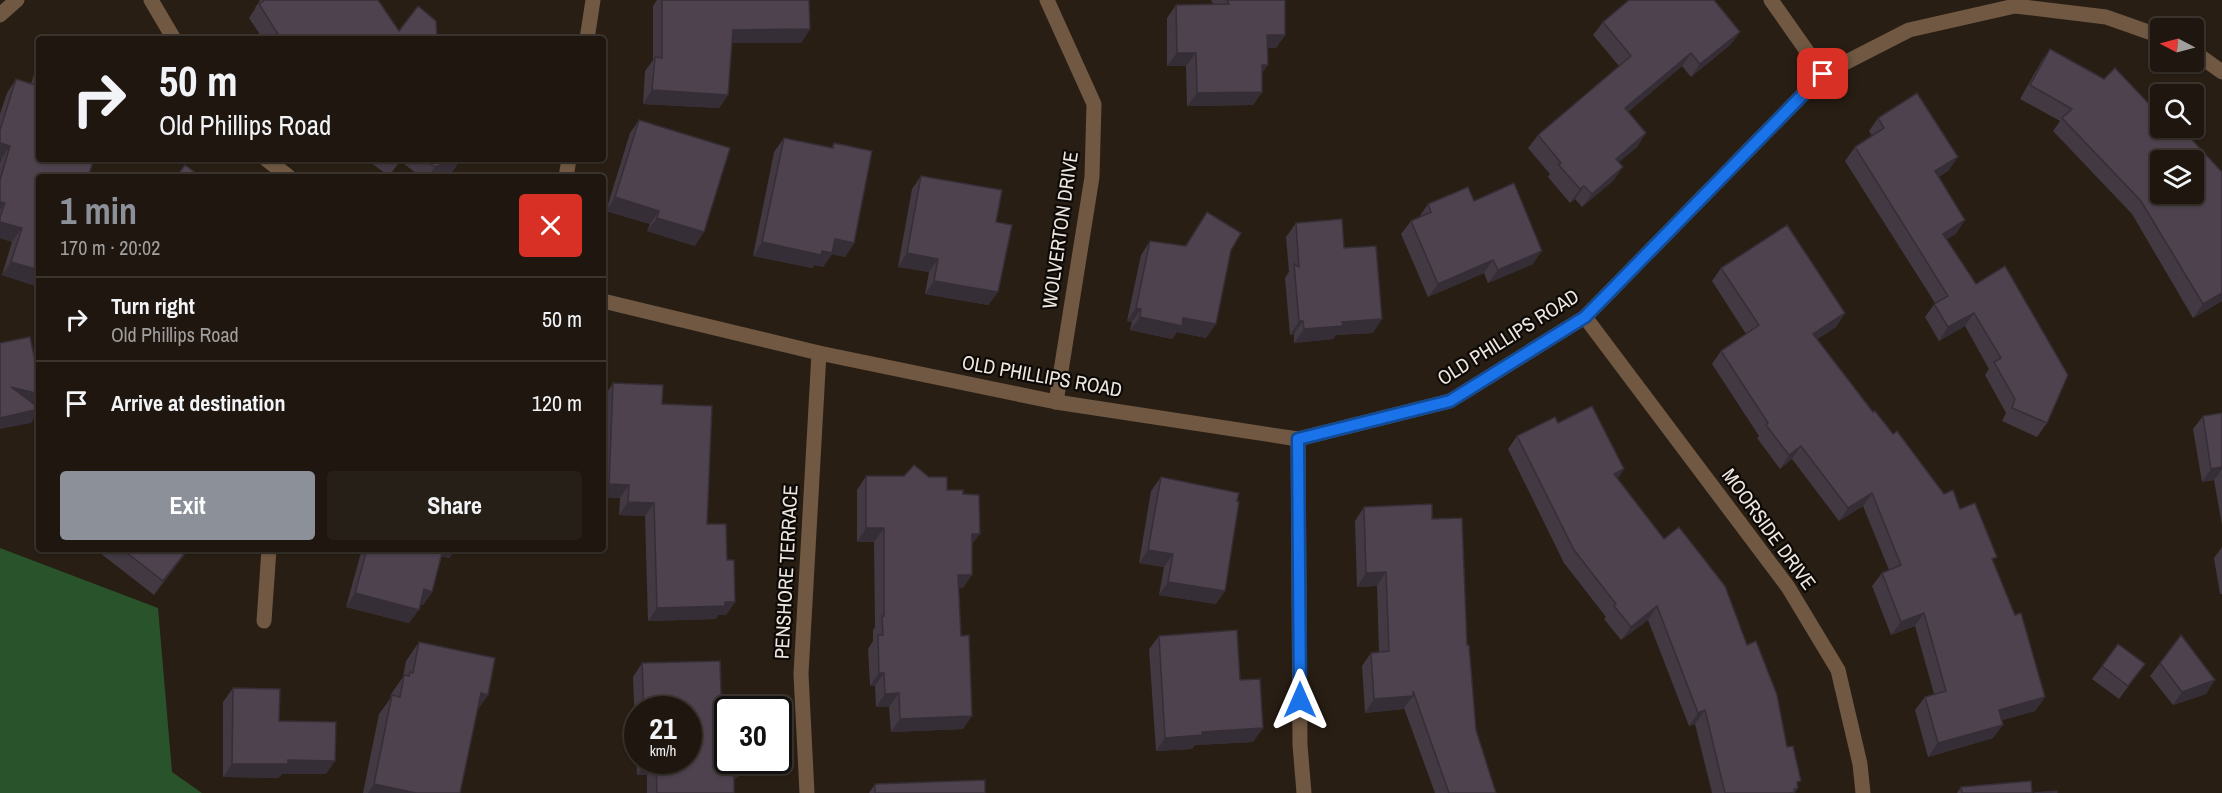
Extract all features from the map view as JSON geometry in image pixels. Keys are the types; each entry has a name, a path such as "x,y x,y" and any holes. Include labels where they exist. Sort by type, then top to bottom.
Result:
{"street":[{"path":"0,15 17,0"},
{"path":"151,0 172,36"},
{"path":"587,36 593,0"},
{"name":"WOLVERTON DRIVE","path":"1047,0 1094,104 1092,177 1056,402"},
{"path":"1771,0 1823,74"},
{"name":"OLD PHILLIPS ROAD","path":"606,302 819,353 1056,402 1298,439 1450,401 1585,317 1823,74 1909,30 2015,6 2106,17 2150,32"},
{"path":"2204,59 2222,72"},
{"path":"270,162 285,174"},
{"name":"MOORSIDE DRIVE","path":"1585,317 1788,587 1838,670 1860,764 1863,793"},
{"name":"PENSHORE TERRACE","path":"807,793 801,674 819,353"},
{"path":"1298,439 1300,746 1304,793"},
{"path":"264,621 269,552"}],"green space":[{"path":"0,548 158,608 172,772 202,793 0,793"}],"building":[{"path":"265,0 378,0 399,31 418,6 436,21 437,36 279,36 259,4"},
{"path":"662,0 809,0 810,29 733,30 728,95 652,90 655,57 662,58"},
{"path":"1227,0 1285,0 1285,35 1267,35 1268,65 1262,65 1262,92 1197,93 1196,53 1177,53 1176,5 1229,4"},
{"path":"1629,0 1714,0 1740,32 1700,64 1691,53 1625,108 1646,133 1616,159 1623,167 1592,194 1584,186 1580,189 1558,164 1561,163 1538,135 1631,56 1603,22"},
{"path":"2050,49 2104,79 2115,68 2150,105 2150,138 2190,138 2202,150 2150,150 2150,204 2204,204 2204,153 2222,172 2222,293 2203,304 2141,201 2062,118 2072,109 2030,85"},
{"path":"16,79 35,85 36,82 36,162 93,162 89,174 36,174 36,269 11,262 22,228 0,222 5,203 0,202 0,180 10,146 0,143 0,130"},
{"path":"1917,93 1958,157 1935,171 1965,220 1943,234 1976,284 2005,266 2068,375 2047,423 2012,408 2015,399 1994,362 2001,358 1974,313 1948,327 1934,304 1948,296 1855,147 1884,128 1878,118"},
{"path":"639,120 730,148 704,232 657,218 659,211 615,197"},
{"path":"784,138 833,148 834,143 872,151 854,243 835,239 832,253 822,251 821,255 762,242"},
{"path":"428,162 451,162 435,167"},
{"path":"185,165 197,174 178,174"},
{"path":"921,176 1002,190 996,222 1012,225 998,292 934,281 938,259 907,253"},
{"path":"1514,183 1542,251 1498,270 1493,260 1438,284 1411,221 1431,212 1428,204 1468,187 1474,201"},
{"path":"1207,212 1241,233 1231,250 1216,324 1183,318 1182,326 1140,317 1141,309 1136,308 1150,241 1186,246"},
{"path":"1342,219 1344,248 1376,246 1382,319 1342,322 1343,326 1304,329 1303,321 1299,321 1294,264 1299,267 1296,223"},
{"path":"1787,225 1845,313 1813,334 1873,412 1875,411 1893,434 1897,431 1944,494 1953,490 1960,509 1975,503 1997,557 1992,559 2015,615 2021,613 2045,697 1999,710 2003,725 1938,743 1925,697 1946,691 1924,613 1901,622 1882,573 1901,565 1872,493 1848,508 1801,446 1789,455 1766,425 1768,423 1721,351 1759,325 1721,268"},
{"path":"30,337 36,365 36,393 11,387 36,406 36,410 0,418 0,343"},
{"path":"613,383 663,385 662,404 712,406 707,524 726,524 727,560 734,560 735,602 725,602 725,606 657,608 654,503 628,502 629,485 609,484"},
{"path":"1592,406 1624,469 1614,474 1664,539 1679,527 1725,586 1747,645 1756,641 1777,695 1787,747 1793,746 1801,781 1797,782 1798,788 1794,789 1795,792 1725,793 1705,710 1698,713 1657,606 1631,627 1574,550 1517,436 1555,417 1558,423"},
{"path":"2222,413 2222,467 2211,469 2203,416"},
{"path":"914,465 929,477 947,477 947,490 963,490 963,494 979,495 980,534 972,534 972,575 958,575 961,636 969,635 972,716 900,719 899,693 885,694 884,673 879,673 878,635 883,635 882,616 884,616 884,528 866,528 866,476 904,476"},
{"path":"1161,477 1239,493 1225,591 1168,582 1173,554 1148,550"},
{"path":"1432,504 1432,519 1462,518 1467,645 1469,645 1476,730 1496,793 1449,793 1413,691 1413,696 1374,699 1371,653 1389,651 1386,572 1366,573 1364,507"},
{"path":"126,552 186,552 163,581"},
{"path":"366,552 442,552 432,592 424,589 419,610 355,593"},
{"path":"1237,630 1240,680 1260,679 1263,728 1202,732 1202,735 1165,738 1159,636"},
{"path":"2181,635 2215,680 2182,692 2160,663"},
{"path":"419,642 495,658 488,695 481,693 460,793 416,793 374,784 392,695 400,697 404,675 409,676 410,672 413,673"},
{"path":"2118,644 2145,664 2128,686 2102,666"},
{"path":"720,661 721,696 714,696 714,774 734,774 734,793 657,793 656,774 702,774 702,696 643,696 642,663"},
{"path":"233,688 280,689 279,721 336,722 335,761 288,760 288,764 232,764"},
{"path":"985,780 985,793 875,793 875,784"},
{"path":"2031,781 2032,793 1962,793 1961,787"},
{"path":"2057,791 2057,793 2034,793"}],"route":[{"path":"1300,700 1298,439 1450,401 1585,317 1823,74"}]}
